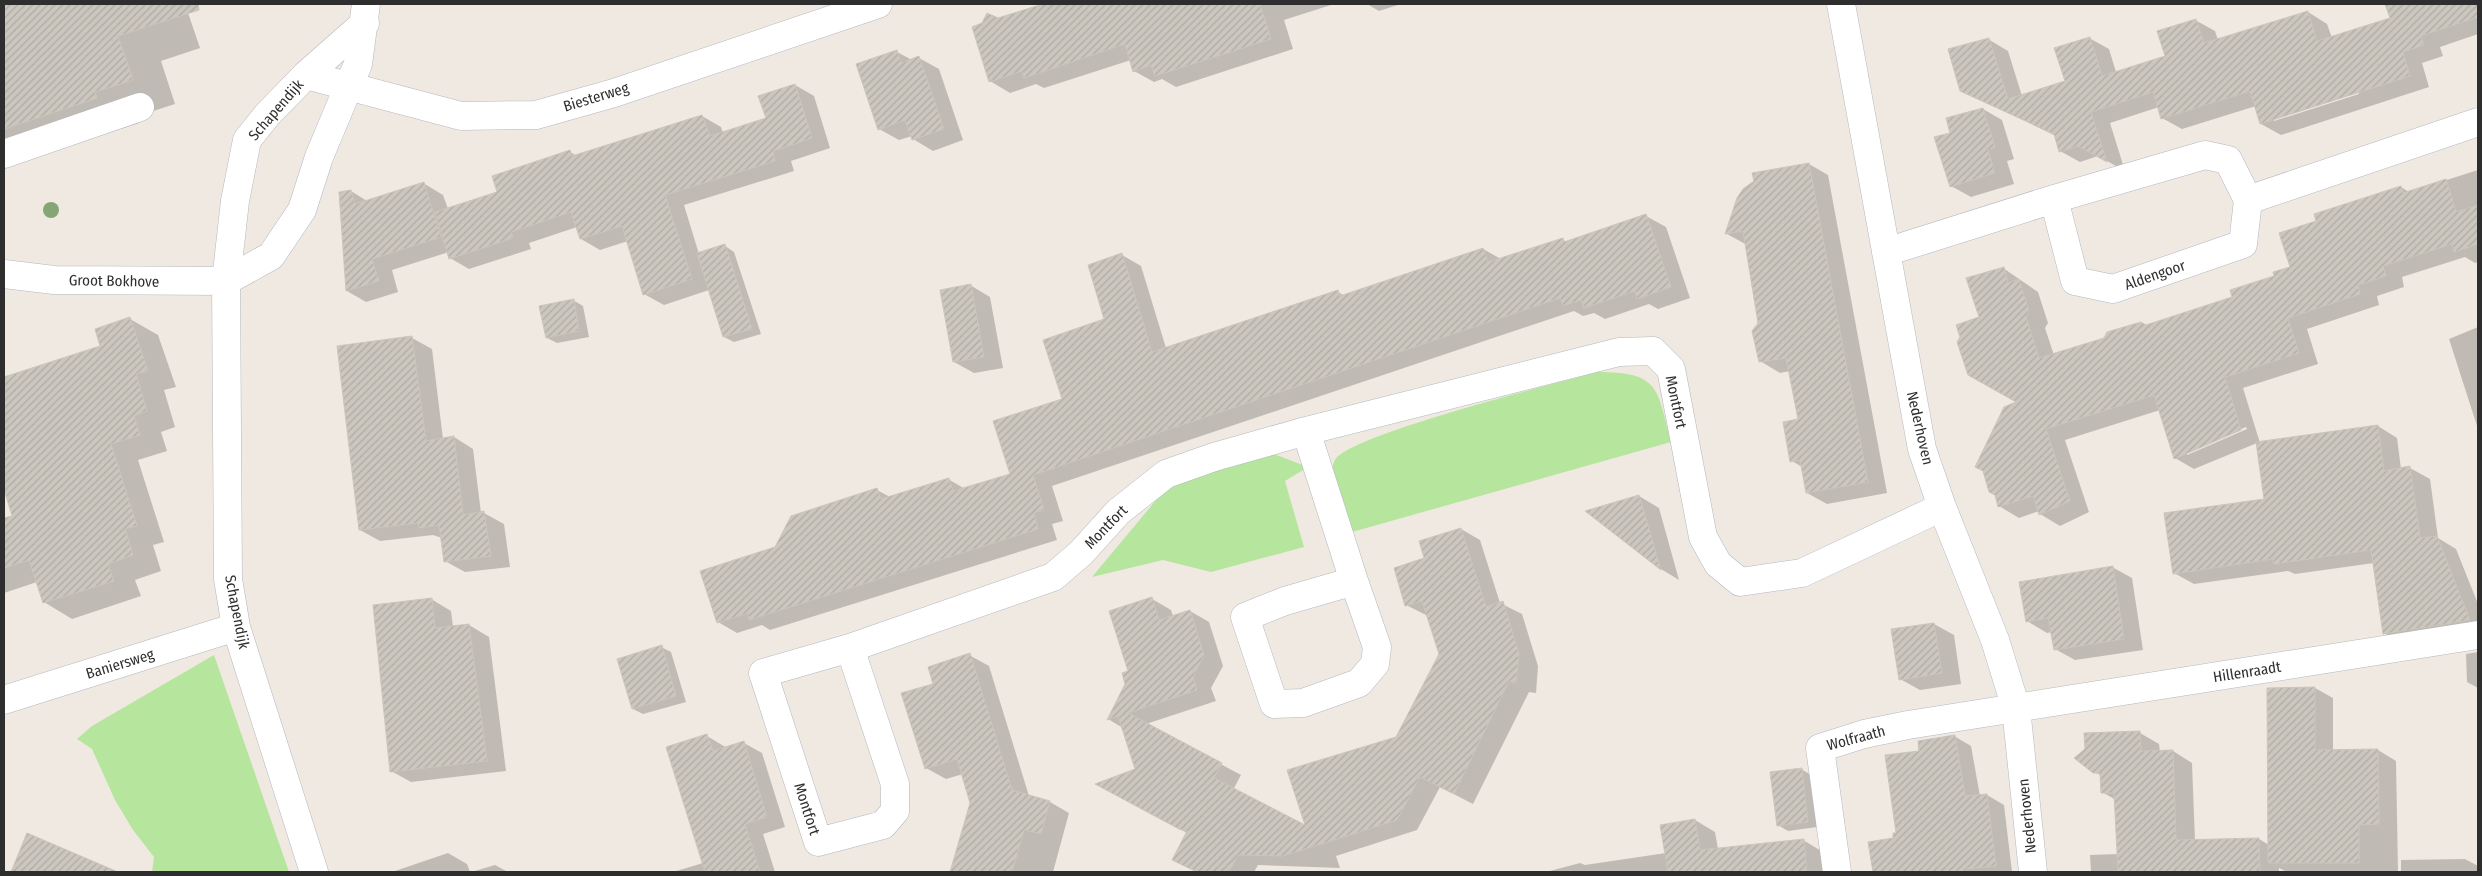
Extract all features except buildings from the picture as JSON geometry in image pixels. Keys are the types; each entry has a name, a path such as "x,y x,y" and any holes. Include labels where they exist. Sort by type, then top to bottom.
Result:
{"street":[{"name":"Biesterweg","path":"306,75 461,116 536,115 614,93 878,4"},
{"name":"Nederhoven","path":"1840,4 1922,449 1942,507 1995,640 2016,708 2033,872"},
{"name":"Schapendijk","path":"226,281 271,256 302,210 320,157 358,64 365,14"},
{"name":"Schapendijk","path":"314,872 236,627 228,579 226,281 235,201 247,140 268,114 365,14"},
{"path":"4,154 140,106"},
{"path":"1886,252 2054,199 2205,155 2228,160 2248,200 2478,122"},
{"name":"Aldengoor","path":"2054,199 2075,281 2112,289 2243,244 2248,200"},
{"name":"Groot Bokhove","path":"4,274 54,280 226,281"},
{"name":"Montfort","path":"850,648 895,784 895,811 883,825 818,842 764,673 850,648 1053,577 1081,553 1118,512 1166,474 1214,457 1306,430 1620,352 1653,351 1671,369 1703,537 1718,564 1740,582 1802,573 1942,507"},
{"path":"1306,430 1377,647 1375,664 1359,684 1303,703 1274,704 1245,617 1285,601 1354,581"},
{"name":"Baniersweg","path":"4,700 236,627"},
{"name":"Hillenraadt","path":"2016,708 2478,635"},
{"name":"Wolfraath","path":"1836,872 1820,748 1873,732 2016,708"}],"green space":[{"path":"1597,372 1633,375 1644,380 1652,387 1658,396 1671,442 1345,534 1334,497 1332,467 1335,460 1349,449 1376,437 1414,424"},
{"path":"1269,452 1308,467 1285,481 1304,547 1211,572 1163,560 1092,577 1167,487"},
{"path":"214,655 289,872 152,872 154,857 133,830 115,800 92,749 77,739 92,726"}]}
